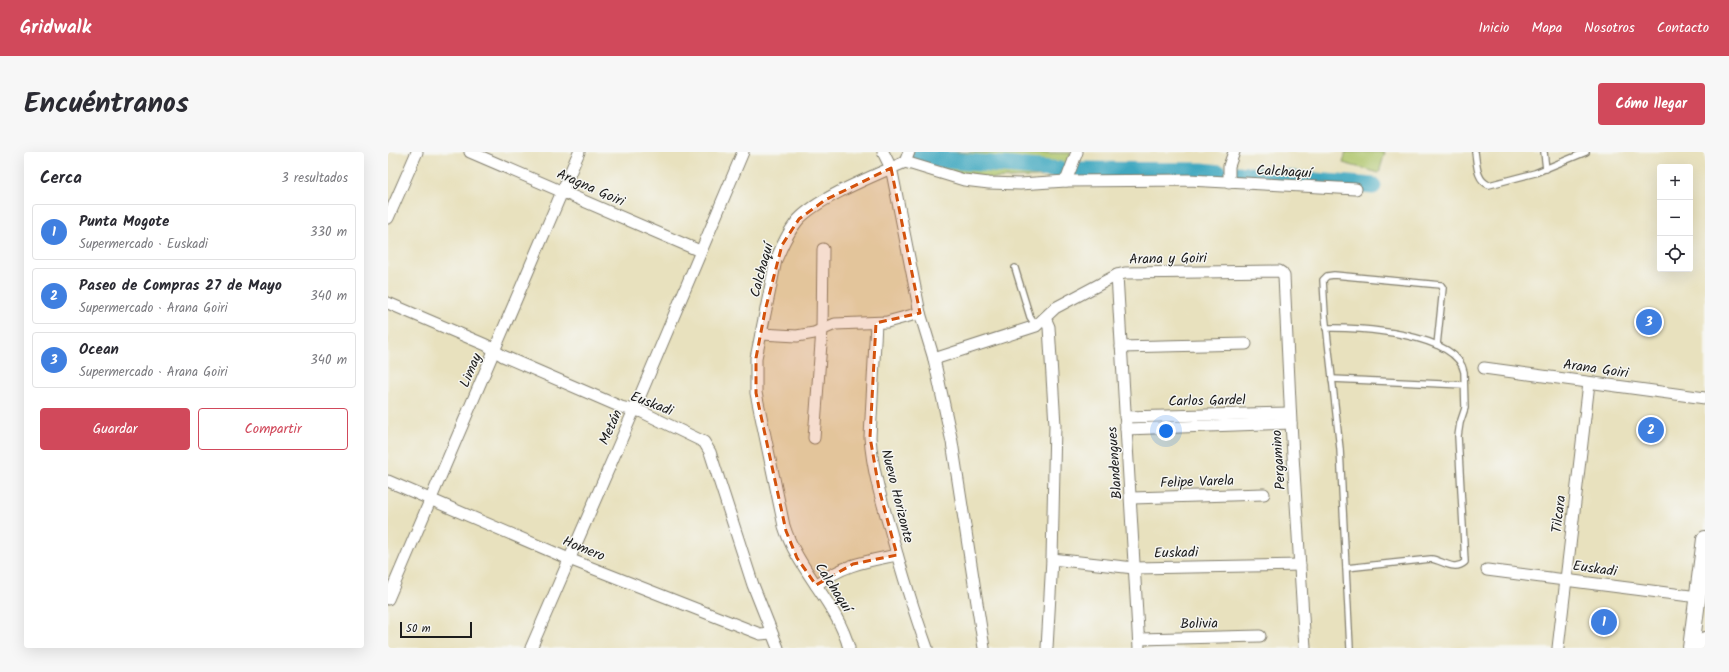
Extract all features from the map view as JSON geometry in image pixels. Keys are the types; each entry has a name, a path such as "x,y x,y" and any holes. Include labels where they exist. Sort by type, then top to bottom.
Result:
{"main road":[{"path":"1691,648 1705,539"},
{"path":"1704,648 1705,640"}],"street":[{"path":"388,218 417,152"},
{"name":"Aragna Goiri","path":"470,152 700,251"},
{"name":"Limay","path":"388,600 579,152"},
{"name":"Metán","path":"531,648 743,152"},
{"path":"883,152 891,168 920,313 934,359 952,442 984,648"},
{"path":"1066,181 1077,152"},
{"path":"1229,183 1229,166 1234,152"},
{"name":"Calchaquí","path":"849,648 843,629 790,544 784,526 756,393 756,358 776,260 782,245 791,229 799,219 825,200 891,168 907,157 964,180 988,183 1020,184 1066,181 1182,180 1356,189"},
{"path":"814,438 822,330 823,249"},
{"name":"Arana y Goiri","path":"934,359 1036,326 1055,308 1117,275 1125,273 1279,271"},
{"name":"Pergamino","path":"1279,271 1284,276 1290,418 1305,648"},
{"name":"Blandengues","path":"1117,275 1125,423 1132,498 1134,568 1139,643"},
{"name":"Euskadi","path":"388,303 486,345 503,356 621,407 642,412 704,442 708,446 754,586 778,648"},
{"path":"761,334 797,336 814,333 835,324 876,323 920,313"},
{"path":"1045,318 1049,327 1055,425 1052,559 1047,648"},
{"name":"Nuevo Horizonte","path":"876,323 870,437 871,451 879,489 897,555 927,648"},
{"path":"1121,347 1246,344"},
{"name":"Arana Goiri","path":"1484,368 1705,398"},
{"name":"Tilcara","path":"1558,648 1589,382"},
{"name":"Carlos Gardel","path":"1125,423 1290,418"},
{"name":"Homero","path":"388,481 569,559 760,634 771,633"},
{"name":"Felipe Varela","path":"1132,498 1264,494"},
{"path":"816,585 833,573 853,564 897,555"},
{"name":"Euskadi","path":"1052,559 1134,568 1300,565"},
{"name":"Euskadi","path":"1487,570 1698,597"},
{"name":"Bolivia","path":"1139,643 1260,636"}],"lane":[{"path":"1475,152 1480,178 1484,183 1489,185 1535,173 1586,152"},
{"path":"1544,152 1546,169"},
{"path":"1015,268 1030,317 1036,326"},
{"path":"1350,648 1340,449 1326,328 1323,280 1327,276 1334,275 1441,285 1443,288 1437,345"},
{"path":"1326,328 1349,327 1421,339 1437,345 1458,359 1463,366 1465,408 1460,423 1458,436 1465,562 1453,566 1431,559 1346,568"},
{"path":"1332,379 1464,385"}],"highlighted area":[{"path":"891,168 920,313 876,323 870,437 879,489 897,555 853,564 816,585 797,558 786,531 756,393 756,358 765,311 782,245 799,219 825,200"}],"green space":[{"path":"922,152 1071,153 1064,174 1056,176 987,179 954,173 917,161 915,155"},
{"path":"1346,152 1385,152 1379,173 1343,163"}],"waterway":[{"path":"914,159 921,158 1062,170"},
{"path":"1079,170 1202,171 1220,173"},
{"path":"1237,174 1373,186"}],"place":[{"name":"Ocean","path":"1649,322"},
{"name":"Paseo de Compras 27 de Mayo","path":"1651,430"},
{"name":"Punta Mogote","path":"1604,622"}]}
